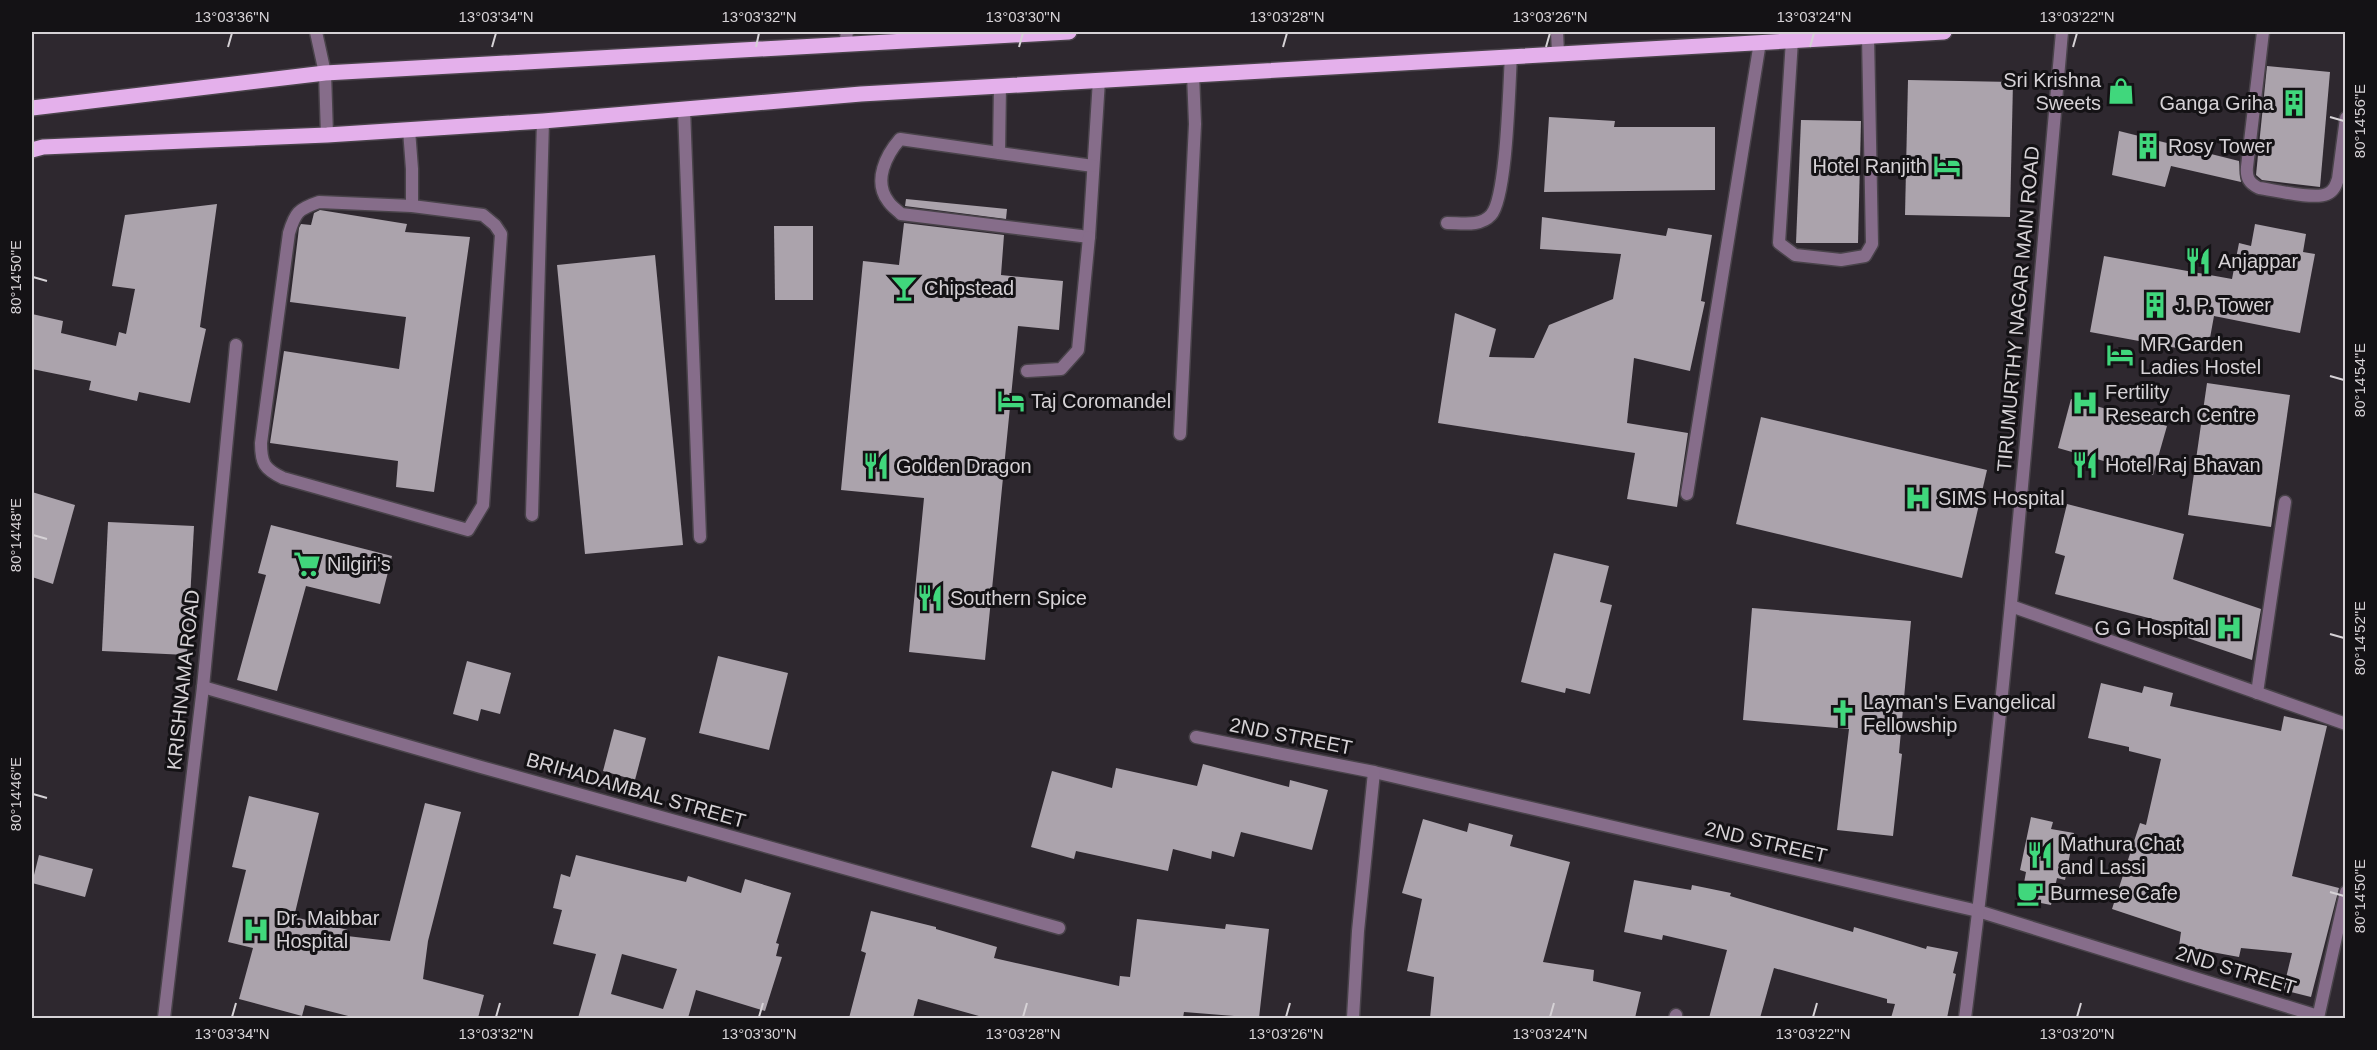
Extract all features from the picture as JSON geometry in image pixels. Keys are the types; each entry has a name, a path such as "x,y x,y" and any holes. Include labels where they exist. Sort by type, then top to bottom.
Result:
{"main road":[{"path":"32,108 325,73 846,38 1069,32"},
{"path":"32,150 43,147 327,135 543,121 861,93 1944,32"}],"street":[{"path":"316,32 325,73 327,135"},
{"path":"1557,32 1558,53"},
{"name":"TIRUMURTHY NAGAR MAIN ROAD","path":"1965,1018 2011,606 2062,32"},
{"path":"2263,32 2246,175 2252,184 2259,188 2292,193 2326,195 2334,188 2338,178 2346,118"},
{"path":"1792,40 1779,243 1795,255 1841,260 1865,256 1872,244 1868,36"},
{"path":"1687,494 1760,42"},
{"path":"1448,223 1477,224 1493,213 1501,188 1511,56"},
{"path":"1180,434 1195,124 1193,74"},
{"path":"1027,371 1061,369 1078,350 1089,237 1099,80"},
{"path":"999,153 1000,85"},
{"path":"684,109 700,537"},
{"path":"532,515 543,121"},
{"path":"408,130 412,169 412,206"},
{"path":"1089,237 902,214 886,200 882,186 883,165 890,151 900,139 1093,166"},
{"path":"319,202 412,206 483,215 495,225 501,234 483,505 468,530 283,478 270,472 261,460 262,431 289,233 294,217 303,207 319,202"},
{"name":"KRISHNAMA ROAD","path":"164,1018 203,687 236,345"},
{"path":"2258,693 2284,502"},
{"path":"2011,606 2346,724"},
{"name":"BRIHADAMBAL STREET","path":"203,687 493,771 1059,928"},
{"name":"2ND STREET","path":"1197,737 1374,772 1978,911 2318,1017"},
{"path":"1353,1018 1358,931 1374,772"},
{"path":"2318,1017 2346,892"}],"building":[{"name":"Ganga Griha","path":"2267,66 2330,72 2320,187 2262,180 2256,175"},
{"path":"1908,80 2013,82 2010,217 1905,215"},
{"path":"1549,117 1615,121 1614,127 1715,127 1715,190 1544,192"},
{"path":"1801,120 1861,121 1858,243 1796,243"},
{"name":"Rosy Tower","path":"2119,131 2239,161 2241,182 2171,166 2165,187 2112,175"},
{"path":"906,199 1007,209 1006,219 905,206"},
{"path":"217,204 200,327 206,329 190,403 139,392 137,401 89,390 91,381 32,369 32,314 63,321 61,333 116,346 119,332 126,334 135,289 112,286 125,215"},
{"path":"320,210 407,224 405,232 470,237 434,492 396,487 398,461 270,443 284,351 399,369 406,317 290,302 299,228 301,224 311,225 314,213"},
{"path":"1542,217 1666,236 1668,228 1712,235 1701,301 1705,302 1690,371 1634,358 1627,423 1688,433 1677,507 1627,499 1635,453 1438,423 1455,313 1496,329 1489,357 1534,358 1549,325 1613,299 1621,254 1540,249"},
{"path":"904,223 1004,235 1001,275 1063,281 1059,330 1018,326 985,660 909,652 924,498 841,490 863,261 899,265"},
{"path":"2255,224 2306,234 2303,252 2315,254 2300,333 2214,316 2208,349 2189,345 2188,350 2090,332 2104,256 2232,279 2239,243 2251,246"},
{"path":"774,226 813,226 813,300 775,300"},
{"path":"655,255 683,545 585,554 557,265"},
{"path":"2207,383 2290,395 2271,527 2188,515"},
{"path":"2071,399 2167,426 2153,475 2058,448"},
{"path":"1761,417 1987,470 1962,578 1736,524"},
{"path":"32,492 75,505 53,584 32,577"},
{"path":"2067,504 2184,534 2173,579 2261,609 2252,660 2173,633 2176,625 2055,594 2065,556 2055,553"},
{"path":"108,522 194,526 187,655 102,651"},
{"path":"271,525 392,556 380,604 306,586 277,691 237,680 266,575 258,573"},
{"path":"1554,553 1609,566 1600,602 1612,605 1590,694 1566,688 1565,693 1521,682"},
{"path":"1752,608 1911,621 1899,753 1902,754 1893,836 1837,830 1849,729 1743,720"},
{"path":"718,656 788,673 769,750 699,733"},
{"path":"467,661 511,673 500,714 481,709 478,721 453,714"},
{"path":"2101,683 2142,693 2144,686 2173,693 2170,706 2281,731 2284,716 2327,726 2292,876 2339,888 2311,997 2283,990 2292,953 2241,948 2239,957 2179,946 2181,932 2112,909 2140,823 2146,825 2161,759 2129,751 2129,747 2088,738"},
{"path":"614,729 646,738 635,780 603,771"},
{"path":"1203,764 1289,787 1290,780 1328,790 1312,850 1241,832 1234,857 1212,851 1211,859 1173,849 1168,871 1076,851 1074,859 1031,847 1052,771 1112,788 1116,768 1197,786"},
{"path":"249,796 319,813 294,917 348,930 347,936 390,941 425,803 461,812 428,941 423,979 484,995 478,1018 356,1018 305,1005 302,1016 239,999 253,948 228,942 246,870 232,867"},
{"path":"2031,817 2053,822 2051,829 2074,833 2065,880 2057,878 2051,905 2021,899 2026,872 2020,870"},
{"path":"1423,819 1467,832 1469,823 1513,835 1510,846 1570,862 1543,962 1594,970 1593,981 1641,992 1635,1018 1430,1018 1434,977 1407,971 1422,899 1402,893"},
{"path":"39,855 93,869 85,897 32,883"},
{"path":"576,855 686,882 688,876 741,893 745,879 791,893 776,943 779,944 776,956 782,957 765,1011 696,990 688,1018 578,1018 596,954 553,944 562,910 553,908 561,874 570,877","holes":["622,954 677,969 663,1009 611,994"]},
{"path":"1634,880 1691,890 1692,885 1731,893 1730,896 1853,932 1854,927 1926,949 1927,946 1958,952 1947,1018 1891,1018 1895,1004 1887,1003 1887,999 1774,968 1760,1018 1709,1018 1727,950 1663,935 1662,940 1624,932"},
{"path":"871,911 936,927 936,929 997,947 994,958 1119,986 1120,976 1130,977 1137,919 1225,929 1226,924 1269,929 1259,1018 1184,1012 1183,1018 986,1018 918,999 913,1018 849,1018 866,953 861,951"}],"place":[{"name":"Sri Krishna Sweets","path":"2121,91"},
{"name":"Ganga Griha","path":"2294,103"},
{"name":"Rosy Tower","path":"2148,146"},
{"name":"Hotel Ranjith","path":"1947,166"},
{"name":"Anjappar","path":"2198,261"},
{"name":"Chipstead","path":"904,288"},
{"name":"J. P. Tower","path":"2155,305"},
{"name":"MR Garden Ladies Hostel","path":"2120,355"},
{"name":"Taj Coromandel","path":"1011,401"},
{"name":"Fertility Research Centre","path":"2085,403"},
{"name":"Hotel Raj Bhavan","path":"2085,465"},
{"name":"Golden Dragon","path":"876,466"},
{"name":"SIMS Hospital","path":"1918,498"},
{"name":"Nilgiri's","path":"307,564"},
{"name":"Southern Spice","path":"930,598"},
{"name":"G G Hospital","path":"2229,628"},
{"name":"Layman's Evangelical Fellowship","path":"1843,713"},
{"name":"Mathura Chat and Lassi","path":"2040,855"},
{"name":"Burmese Cafe","path":"2030,893"},
{"name":"Dr. Maibbar Hospital","path":"256,930"}]}
